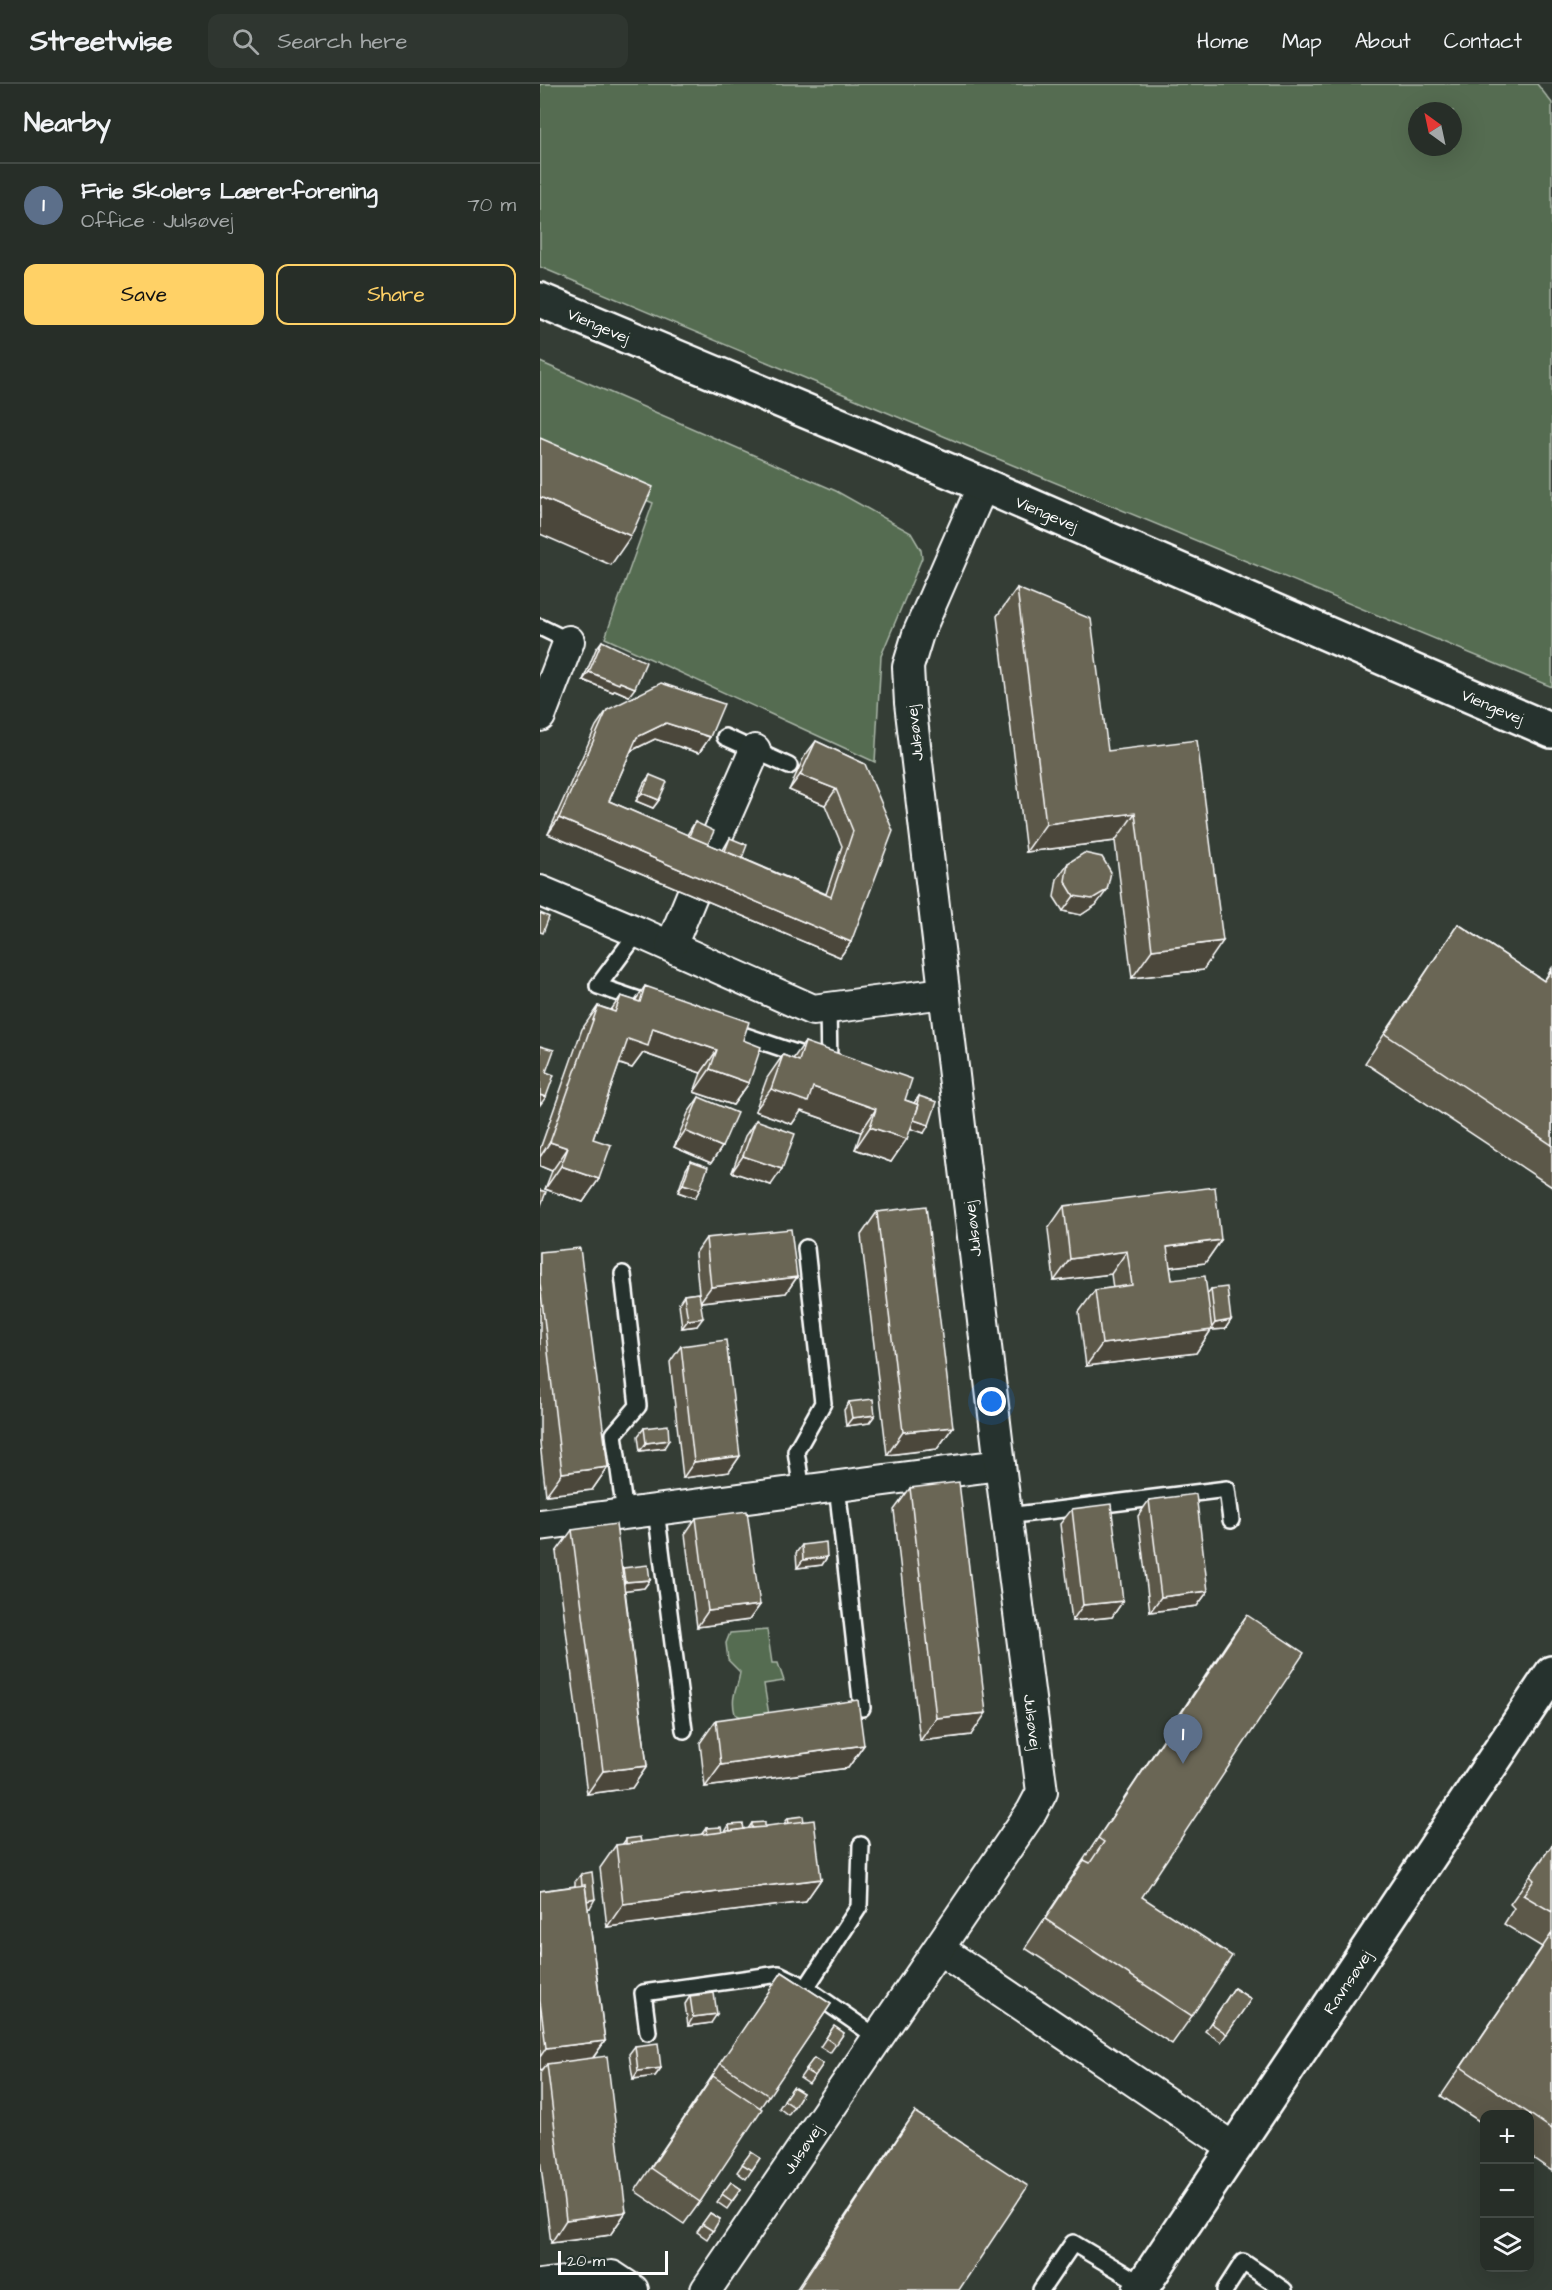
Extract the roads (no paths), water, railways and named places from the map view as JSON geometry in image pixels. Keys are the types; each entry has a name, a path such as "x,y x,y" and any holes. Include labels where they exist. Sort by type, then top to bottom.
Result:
{"street":[{"name":"Viengevej","path":"540,300 982,485 1552,731"},
{"name":"Julsøvej","path":"706,2290 939,1949 1032,1811 1042,1792 1000,1466 910,703 908,667 918,634 982,485"},
{"path":"542,705 569,641"},
{"path":"705,864 755,750"},
{"path":"540,891 671,946 813,1010 944,993"},
{"path":"671,946 692,895"},
{"path":"540,1525 1000,1466"},
{"name":"Ravnsøvej","path":"1145,2288 1552,1673"},
{"path":"939,1949 1235,2149"},
{"path":"540,2285 612,2276 633,2290"}],"lane":[{"path":"540,627 569,641"},
{"path":"725,737 789,766"},
{"path":"638,932 598,986 664,1008"},
{"path":"708,1023 829,1064 828,1008"},
{"path":"802,1491 796,1450 823,1403 806,1248"},
{"path":"623,1275 638,1406 614,1434 626,1514"},
{"path":"837,1486 862,1708"},
{"path":"1006,1516 1227,1489 1231,1520"},
{"path":"656,1510 684,1730"},
{"path":"806,1988 860,1907 861,1845"},
{"path":"648,2032 643,1993 779,1974 806,1988 878,2038"},
{"path":"1041,2290 1073,2243 1145,2288"},
{"path":"1225,2290 1243,2262 1284,2290"}],"place":[{"name":"Frie Skolers Lærerforening","path":"1183,1764"}]}
